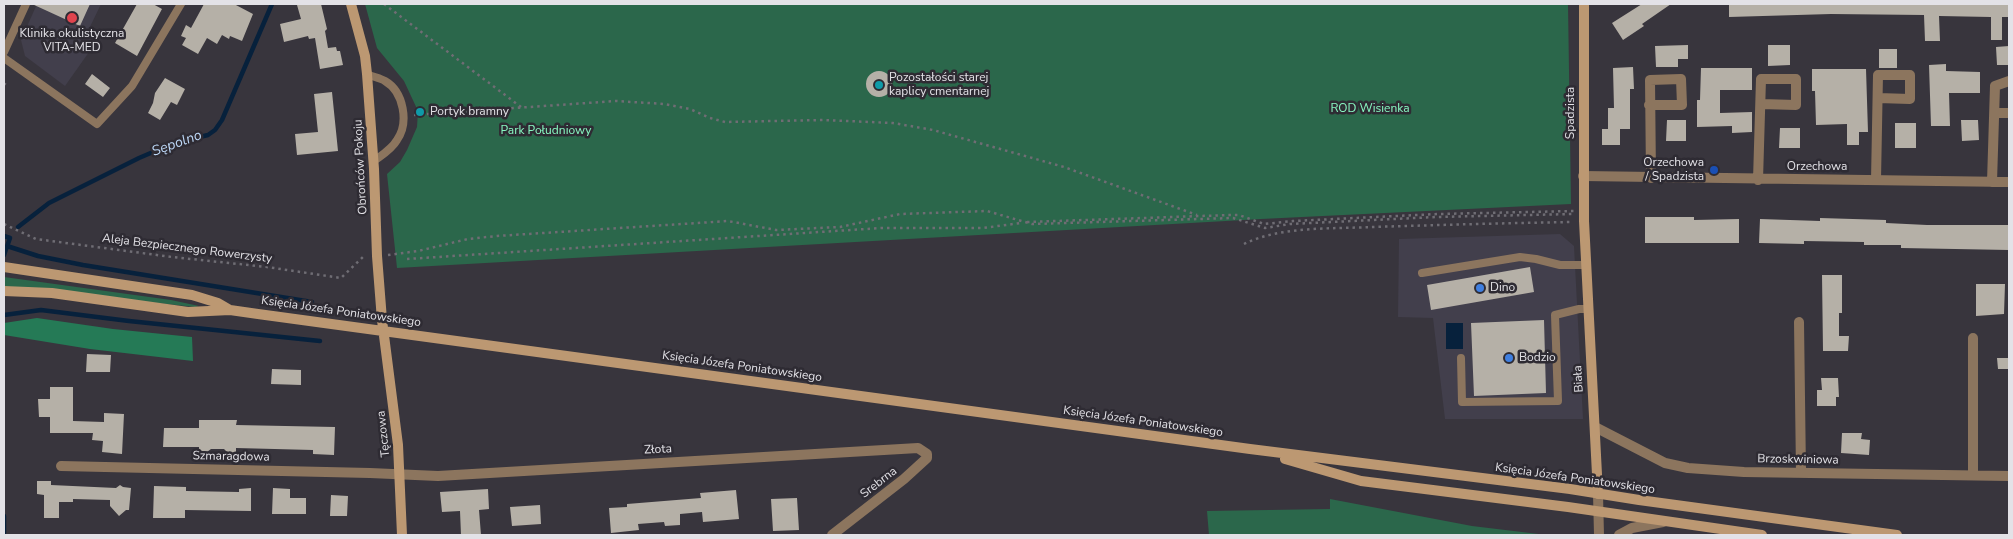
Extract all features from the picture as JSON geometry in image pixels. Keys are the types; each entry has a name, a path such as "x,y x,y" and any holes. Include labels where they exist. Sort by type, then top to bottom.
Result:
{"main road":[{"name":"Obrońców Pokoju","path":"351,4 365,56 367,74 374,161 376,256 383,331"},
{"name":"Spadzista","path":"1584,4 1583,176 1580,212 1584,222"},
{"name":"Biała","path":"1584,222 1598,494"},
{"name":"Księcia Józefa Poniatowskiego","path":"4,267 192,295 218,303 230,310"},
{"name":"Księcia Józefa Poniatowskiego","path":"4,291 52,293 188,312 230,310 1897,535"},
{"name":"Tęczowa","path":"383,331 400,474 402,535"},
{"name":"Księcia Józefa Poniatowskiego","path":"1250,449 1362,480 1762,535"}],"street":[{"path":"1992,182 1995,86 2009,81"},
{"path":"1876,180 1878,98"},
{"path":"1758,180 1761,104"},
{"path":"1649,105 1651,178"},
{"path":"1995,113 2009,113"},
{"name":"Orzechowa","path":"1583,176 1758,180 2009,182"},
{"path":"1799,322 1801,473"},
{"path":"1973,338 1973,475"},
{"name":"Brzoskwiniowa","path":"1595,427 1649,456 1665,463 1688,468 1801,473 2009,476"},
{"name":"Złota","path":"400,474 438,476 918,448"},
{"name":"Srebrna","path":"832,535 904,479 927,458 927,454 918,448"},
{"name":"Szmaragdowa","path":"61,466 400,474"},
{"name":"Biała","path":"1598,494 1599,535"},
{"path":"1619,535 1632,528 1663,522"}],"lane":[{"path":"4,52 26,4"},
{"path":"4,58 97,124 132,86 181,4"},
{"path":"367,74 385,81 394,88 400,98 404,122 397,140 374,161"},
{"path":"1422,273 1520,257 1560,265 1586,265"},
{"path":"1460,358 1462,402 1558,401 1555,315 1587,309"}],"path":[{"path":"384,4 522,108"},
{"path":"4,85 8,80"},
{"path":"414,115 616,101 690,109 710,118 726,122 823,120 893,123 933,130 1064,167 1199,216"},
{"path":"390,255 418,251 468,238 728,221 776,230 840,227 900,214 987,211 1032,224 1088,224 1233,218 1265,228 1290,224 1408,218 1580,212"},
{"path":"407,259 881,228 983,228 1022,222 1239,215 1264,224 1293,220 1438,214 1580,212"},
{"path":"1244,244 1258,238 1294,231 1456,224 1584,222"},
{"name":"Aleja Bezpiecznego Rowerzysty","path":"4,224 36,239 172,257 267,267 341,278 363,257"}],"shaded area":[{"path":"37,4 101,4 88,31 97,38 94,45 65,86 25,56 21,40"},
{"path":"1560,234 1574,246 1583,419 1445,419 1433,318 1398,317 1399,239"}],"green space":[{"name":"Park Południowy","path":"365,4 1568,4 1571,204 1261,219 397,268 387,174 400,162 407,150 417,127 418,111 404,81 377,48"},
{"path":"4,277 171,300 199,306 4,287"},
{"path":"37,318 113,329 192,337 193,361 90,349 4,335 4,323"},
{"path":"1330,499 1472,526 1547,535 1209,535 1207,511 1330,509"}],"water":[{"path":"1446,323 1463,323 1463,349 1446,349"}],"building":[{"name":"Klinika okulistyczna VITA-MED","path":"32,4 90,4 80,26"},
{"path":"137,4 153,4 162,9 137,56 115,43"},
{"path":"204,4 234,4 253,14 242,41 230,36 229,39 222,35 217,44 207,38 198,54 182,45 186,38 181,36 186,25 191,28"},
{"path":"321,4 327,29 325,31 328,48 336,47 337,51 340,51 343,65 320,69 315,38 309,39 308,36 284,42 280,24 301,19 297,5"},
{"path":"1642,4 1671,4 1623,40 1612,23"},
{"path":"1729,4 2009,4 2009,17 2002,17 2002,40 1991,40 1991,17 1939,16 1940,41 1925,41 1924,15 1831,14 1729,17"},
{"path":"1688,45 1688,59 1678,59 1678,67 1656,67 1655,46"},
{"path":"1768,45 1790,45 1790,65 1768,66"},
{"path":"2009,46 2009,65 1997,65 1996,47"},
{"path":"1879,49 1897,49 1897,68 1879,68"},
{"path":"1946,64 1946,71 1980,72 1980,93 1949,93 1950,126 1931,126 1929,65"},
{"path":"1633,67 1634,89 1630,89 1630,129 1620,129 1620,145 1602,145 1602,129 1608,129 1608,108 1614,108 1613,68"},
{"path":"1701,68 1752,68 1752,90 1720,90 1720,113 1752,112 1752,132 1732,133 1732,126 1697,127 1697,100 1700,100"},
{"path":"1812,69 1866,69 1868,132 1859,132 1859,145 1847,145 1847,124 1816,125 1815,91 1812,91"},
{"name":"Pozostałości starej kaplicy cmentarnej","path":"879,71 888,75 892,84 888,93 879,97 870,93 866,84 870,75"},
{"path":"92,74 110,88 103,97 85,84"},
{"path":"165,78 185,89 177,105 171,102 160,120 148,113 155,93"},
{"path":"332,92 338,151 297,155 295,134 318,132 314,94"},
{"path":"1667,120 1686,120 1686,141 1666,141"},
{"path":"1961,120 1978,120 1979,140 1962,141"},
{"path":"1895,123 1916,123 1916,148 1895,148"},
{"path":"1780,128 1800,128 1800,148 1779,148"},
{"path":"1645,217 1694,217 1694,220 1739,219 1739,243 1645,243"},
{"path":"1820,218 1886,220 1886,223 1927,225 2009,225 2009,250 1901,248 1901,245 1864,245 1864,242 1804,241 1804,244 1759,243 1760,219 1820,221"},
{"name":"Dino","path":"1530,267 1534,292 1431,310 1427,285"},
{"path":"1822,275 1842,275 1842,313 1839,313 1839,336 1849,336 1848,351 1823,351"},
{"path":"1976,284 2005,284 2004,314 1976,316"},
{"name":"Bodzio","path":"1544,320 1546,393 1474,396 1471,323"},
{"path":"87,354 111,355 110,372 86,372"},
{"path":"1997,358 2009,358 2009,369 1998,369"},
{"path":"272,369 301,370 301,385 271,384"},
{"path":"1821,378 1838,378 1839,397 1836,397 1836,406 1817,406 1817,390 1822,390"},
{"path":"50,387 73,387 73,421 104,422 104,413 124,414 122,454 102,452 103,441 92,440 93,433 50,433 50,417 39,417 38,399 50,399"},
{"path":"199,420 237,420 236,425 335,427 334,455 313,454 313,450 236,448 236,453 228,453 224,449 211,449 207,452 199,452 199,447 163,447 164,428 199,428"},
{"path":"1842,433 1862,433 1861,439 1870,440 1869,455 1841,453"},
{"path":"37,481 51,481 51,485 116,488 120,485 131,488 129,510 126,510 119,516 110,506 110,500 73,499 73,502 59,502 59,518 44,518 44,495 37,494"},
{"path":"154,486 186,487 186,491 239,492 239,489 251,488 251,511 185,510 185,518 153,518"},
{"path":"273,488 290,489 290,498 306,498 306,514 272,514"},
{"path":"488,489 489,509 479,510 481,535 461,535 460,511 442,512 440,492"},
{"path":"736,490 739,519 703,522 702,512 680,514 680,525 665,526 664,522 638,524 639,530 611,533 609,508 627,507 627,504 701,498 700,493"},
{"path":"331,495 348,496 347,516 330,516"},
{"path":"797,498 799,530 773,531 771,499"},
{"path":"540,505 541,524 512,526 510,507"}],"waterway":[{"name":"Sępolno","path":"18,227 49,203 139,158 174,143 208,135 215,130 222,120 272,4"},
{"name":"Sępolno","path":"4,236 10,238 4,255"},
{"path":"7,246 38,256 83,265 312,302"},
{"path":"4,315 41,310 320,341"},
{"path":"4,516 4,533"}],"place":[{"name":"Klinika okulistyczna VITA-MED","path":"72,18"},
{"name":"Pozostałości starej kaplicy cmentarnej","path":"879,85"},
{"name":"Portyk bramny","path":"420,112"},
{"name":"Orzechowa / Spadzista","path":"1714,170"},
{"name":"Dino","path":"1480,288"},
{"name":"Bodzio","path":"1509,358"}],"park label":[{"name":"ROD Wisienka","path":"1370,109"}]}
